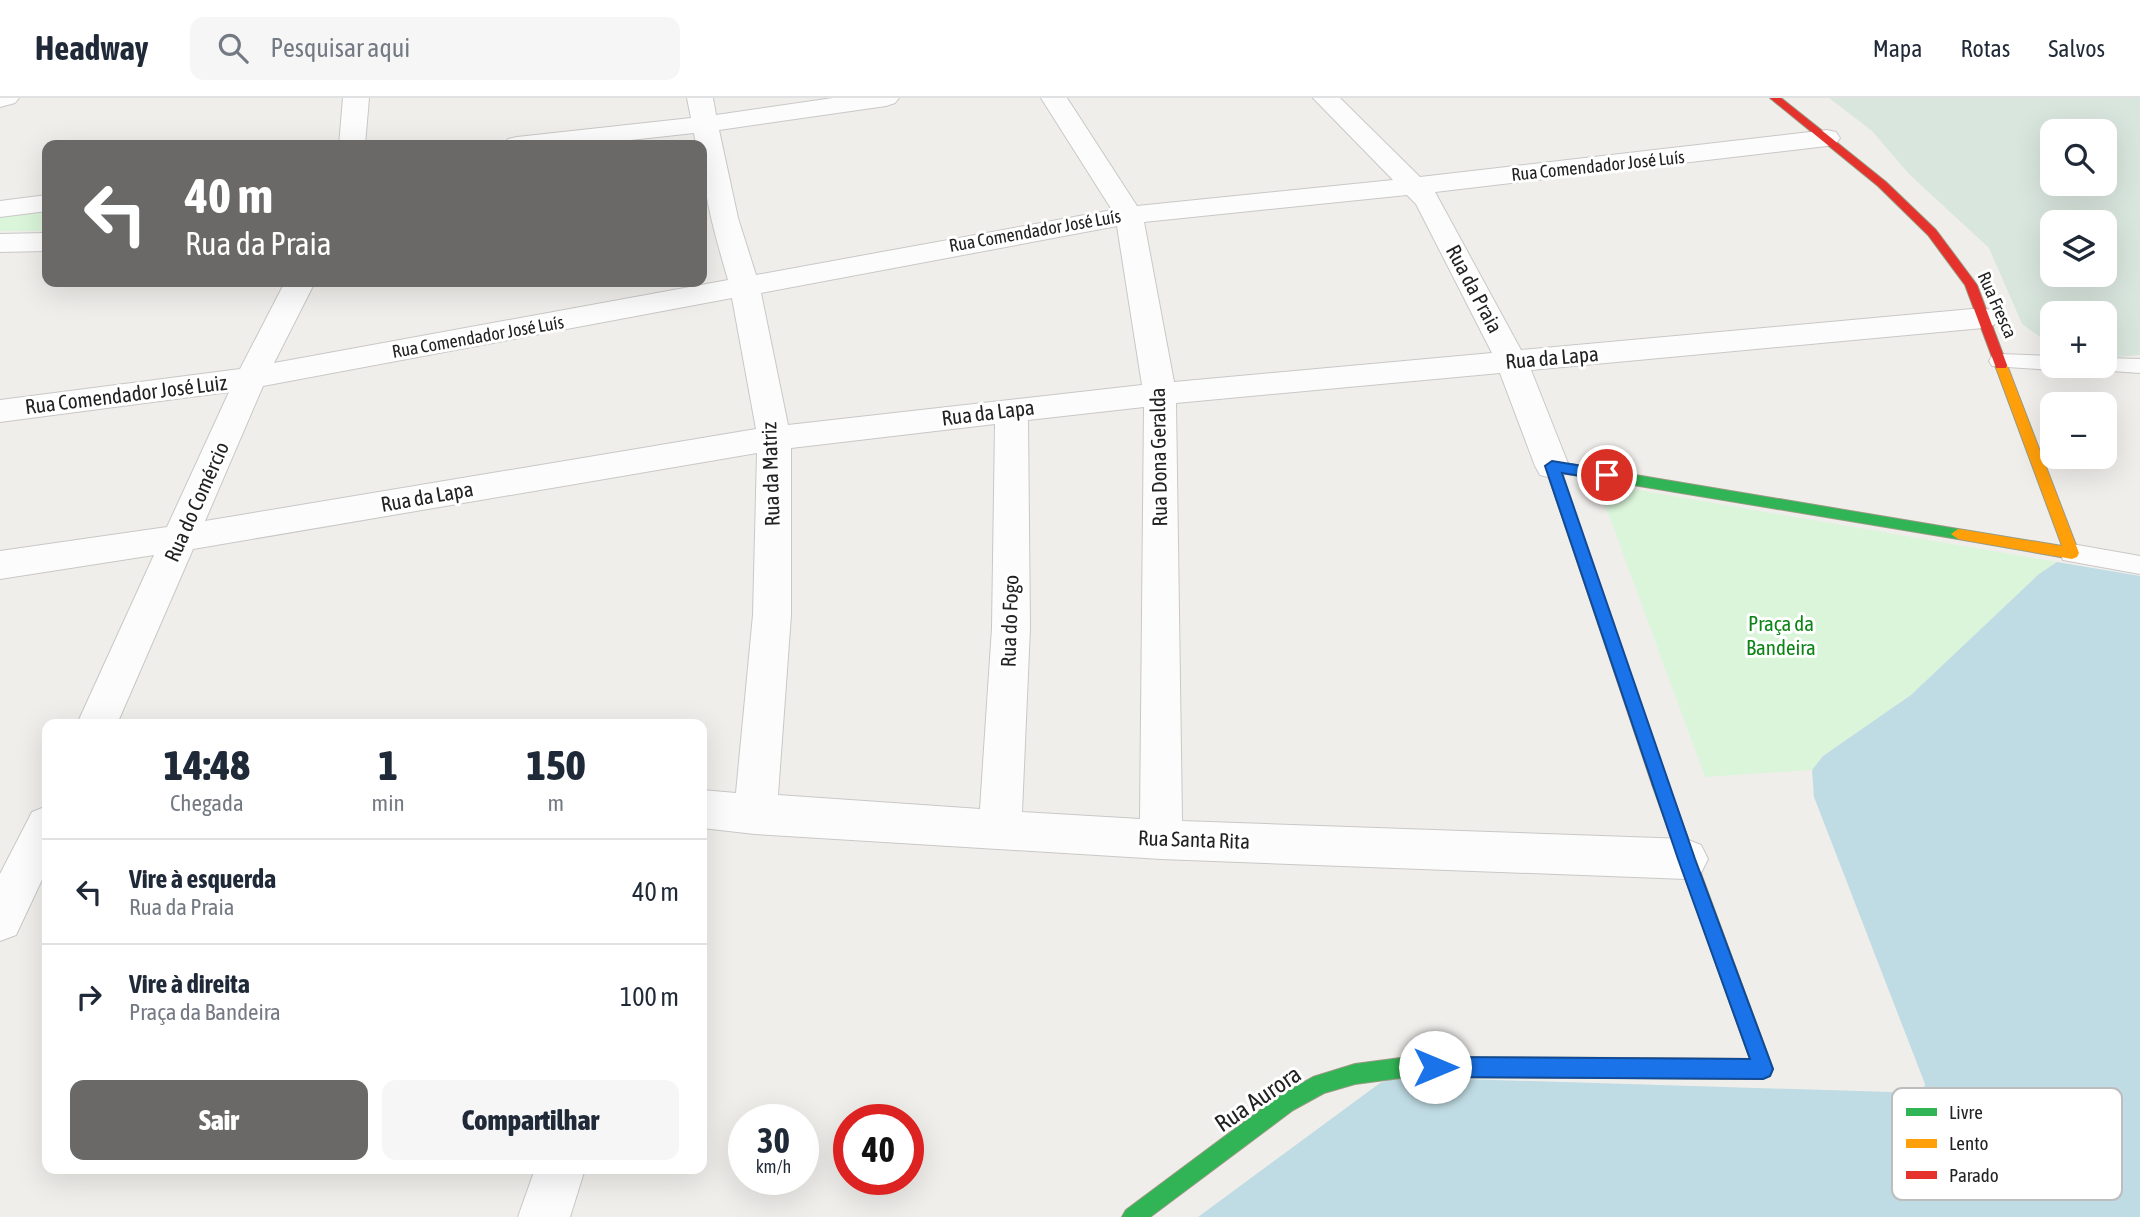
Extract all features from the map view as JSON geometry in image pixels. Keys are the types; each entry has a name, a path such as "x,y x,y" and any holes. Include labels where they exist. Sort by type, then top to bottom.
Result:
{"street":[{"path":"0,99 6,98"},
{"path":"352,140 356,98"},
{"path":"544,140 703,111 886,98"},
{"name":"Rua Dona Geralda","path":"1054,98 1129,215 1160,394 1161,839"},
{"name":"Rua da Praia","path":"1326,98 1428,200 1512,362 1552,466 1686,859 1763,1069"},
{"name":"Rua Fresca","path":"1775,98 1895,196 1935,237 1971,285 2072,553"},
{"name":"Rua da Matriz","path":"703,111 724,219 744,288 774,438 772,615 755,815"},
{"name":"Rua Comendador José Luís","path":"251,378 744,288 956,244 1129,215 1414,186 1827,138"},
{"path":"0,209 42,204"},
{"path":"0,243 42,242"},
{"name":"Rua do Comércio","path":"99,719 251,378 297,287"},
{"name":"Rua da Lapa","path":"0,565 181,538 774,438 1160,394 1983,318"},
{"name":"Rua Comendador José Luiz","path":"0,411 251,378"},
{"name":"Rua do Fogo","path":"1000,831 1011,628 1012,410"},
{"path":"1552,466 2072,553"},
{"name":"Rua Santa Rita","path":"707,810 1000,831 1686,859"},
{"path":"0,920 42,835"},
{"name":"Rua Aurora","path":"1133,1217 1286,1103 1320,1084 1355,1074 1408,1067 1763,1069"},
{"path":"544,1217 558,1174"}],"lane":[{"path":"2000,361 2040,363"},
{"path":"2117,365 2140,366"},
{"path":"2072,553 2140,565"}],"shaded area":[{"path":"1829,98 2140,98 2140,355 2117,357 2117,301 2040,301 2040,337 2022,324 1989,248 1909,174 1872,131"}],"green space":[{"path":"42,210 42,231 0,231 0,215"},
{"name":"Praça da Bandeira","path":"1597,483 2057,562 2039,574 1911,695 1823,756 1812,770 1705,777"}],"water":[{"path":"2057,562 2140,576 2140,1217 1198,1217 1380,1083 1398,1077 1892,1092 1892,1200 2122,1200 2122,1088 1924,1088 1925,1084 1814,797 1812,770 1823,756 1911,695 2039,574"}],"traffic: fast":[{"path":"1572,525 1552,466 1958,534"},
{"path":"1133,1217 1286,1103 1320,1084 1355,1074 1408,1067 1623,1068"}],"traffic: slow":[{"path":"1958,534 2072,553 2001,365"},
{"path":"1623,1068 1763,1069 1660,784"}],"traffic: jam":[{"path":"1775,98 1882,184 1954,258 1976,294 2001,365"},
{"path":"1572,525 1660,784"}],"route":[{"path":"1435,1067 1763,1069 1686,859 1552,466 1607,475"}]}
